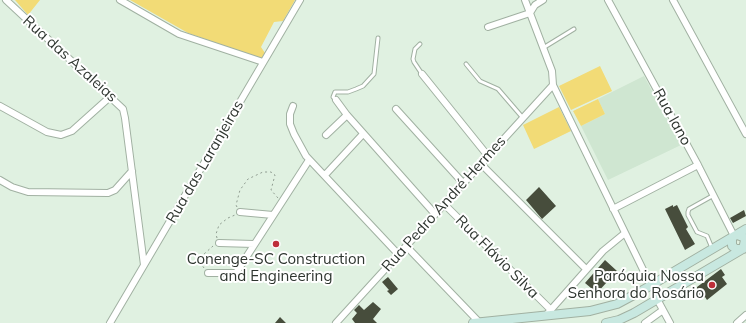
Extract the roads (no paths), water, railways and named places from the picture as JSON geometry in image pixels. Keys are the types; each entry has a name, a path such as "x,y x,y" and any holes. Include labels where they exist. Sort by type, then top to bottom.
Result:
{"main road":[{"path":"476,323 548,312 590,311 605,308 627,299 651,286 746,229"},
{"path":"734,236 731,241 732,246 736,249 745,250"},
{"path":"606,323 626,317 745,250"}],"street":[{"name":"Rua das Azaleias","path":"6,0 111,96 123,109 126,118 144,265"},
{"path":"120,0 179,34 263,62"},
{"name":"Rua das Laranjeiras","path":"110,323 300,0"},
{"path":"525,0 552,71 553,85 651,286"},
{"path":"488,27 530,13 536,5 543,0"},
{"name":"Rua Iano","path":"608,0 698,165 734,236"},
{"path":"673,0 746,134"},
{"path":"422,74 488,156"},
{"name":"Rua Pedro André Hermes","path":"336,323 553,85"},
{"path":"0,106 47,132 61,135 72,131 111,96"},
{"path":"336,100 346,115 435,214"},
{"path":"293,106 290,114 290,124 309,160 325,175 398,254"},
{"path":"396,109 463,183"},
{"path":"326,135 346,115"},
{"path":"325,175 363,134"},
{"path":"208,273 236,273 309,160"},
{"path":"481,164 586,269"},
{"path":"613,209 698,165"},
{"path":"0,180 12,187 28,192 108,193 116,190 132,171"},
{"name":"Rua Flávio Silva","path":"444,204 548,312"},
{"path":"240,212 273,215"},
{"path":"548,312 607,246 625,233"},
{"path":"218,243 254,244"},
{"path":"406,246 476,323"},
{"path":"657,299 670,323"},
{"path":"645,323 663,310"},
{"path":"737,323 746,315"}],"lane":[{"path":"543,48 574,29"},
{"path":"336,100 333,97 335,92 348,92 363,86 374,74 378,38"},
{"path":"420,44 415,49 413,59 422,74"},
{"path":"466,64 480,81 498,89 522,118"},
{"path":"712,250 707,236 697,232 688,215 689,209 714,195"}],"place":[{"name":"Conenge-SC Construction and Engineering","path":"276,244"},
{"name":"Paróquia Nossa Senhora do Rosário","path":"712,285"}]}
